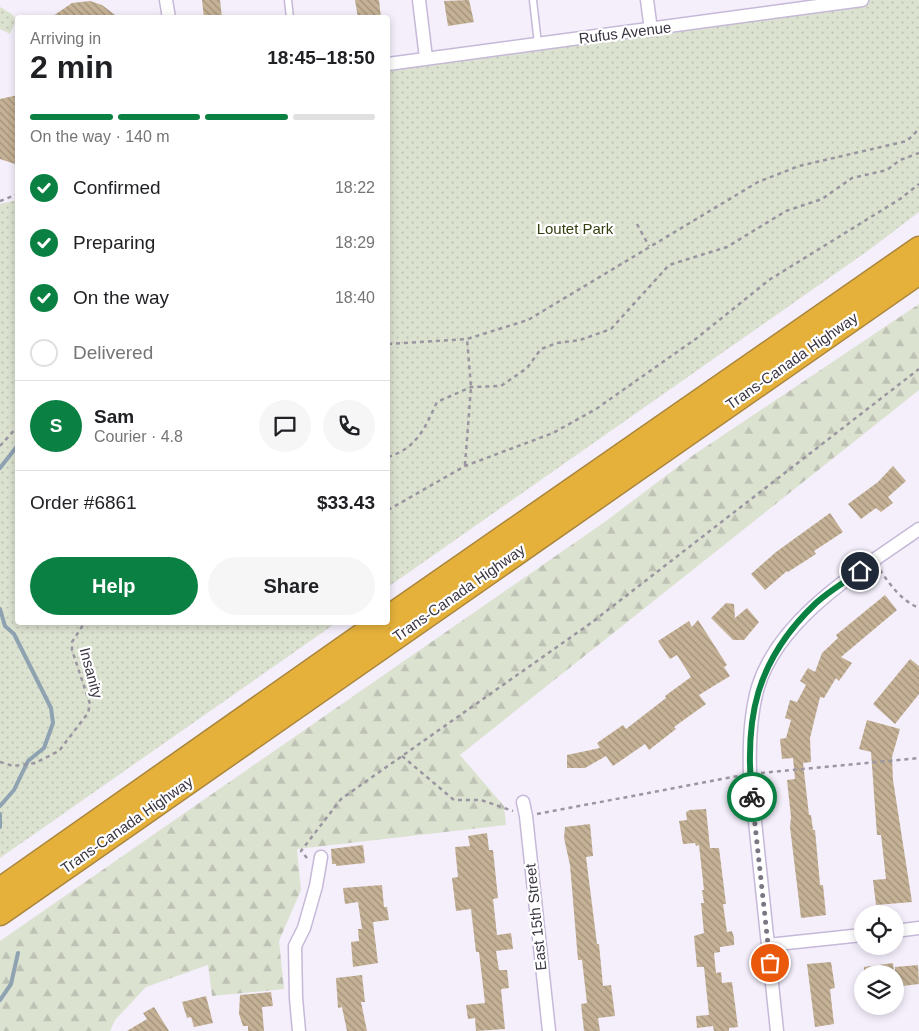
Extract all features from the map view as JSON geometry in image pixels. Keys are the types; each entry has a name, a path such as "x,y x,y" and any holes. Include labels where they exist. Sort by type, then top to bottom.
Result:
{"highway":[{"name":"Trans-Canada Highway","path":"390,616 919,248"},
{"name":"Trans-Canada Highway","path":"0,914 919,273"},
{"name":"Trans-Canada Highway","path":"0,889 376,625"},
{"path":"0,872 21,859 79,834"}],"street":[{"path":"166,0 168,15"},
{"path":"419,0 426,58"},
{"path":"647,0 651,30"},
{"name":"Rufus Avenue","path":"390,64 651,30 862,0"},
{"path":"778,1031 750,774 749,747 752,711 759,685 780,647 798,622 818,602 919,529"},
{"name":"East 15th Street","path":"523,802 549,1031"},
{"path":"299,1031 296,998 296,946 304,928 314,894 321,857"},
{"path":"904,930 919,928"},
{"path":"768,946 854,936"}],"lane":[{"path":"288,0 290,15"},
{"path":"533,0 538,44"}],"path":[{"path":"390,344 467,339 528,320 758,182 799,166 906,141 919,130"},
{"path":"390,456 402,453 422,434 437,402 471,387 501,386 527,368 541,349 557,343 580,340 611,329 668,265 727,247 786,211 822,200 852,178 888,170 900,160 919,153"},
{"path":"390,509 465,466 552,433 596,409 697,338 769,280 900,199 919,184"},
{"path":"0,201 15,195"},
{"path":"637,224 649,246"},
{"path":"465,466 471,387 467,339"},
{"path":"318,870 302,851 341,799 591,623 919,369"},
{"path":"0,446 15,429"},
{"path":"873,561 892,587 910,604 919,608"},
{"name":"Insanity","path":"0,762 13,766 42,761 66,743 88,713 90,704 72,650 72,642 83,625"},
{"path":"402,756 454,800 481,800 526,816 750,774 919,758"}],"green space":[{"name":"Loutet Park","path":"844,0 919,0 919,212 869,250 390,586 390,69"},
{"path":"0,7 12,14 15,22 10,34 0,29"},
{"path":"15,200 15,625 333,625 0,858 0,204"},
{"path":"919,304 919,390 460,755 504,806 506,825 297,849 301,890 279,941 284,989 212,996 208,965 146,987 115,1020 110,1031 0,1031 0,941 606,521 692,456"}],"building":[{"path":"202,0 220,0 222,15 204,15"},
{"path":"355,0 379,0 381,15 358,15"},
{"path":"469,0 474,22 448,26 444,1"},
{"path":"90,1 102,5 115,15 54,15 72,3"},
{"path":"15,96 15,164 0,159 0,99"},
{"path":"893,466 906,481 888,497 893,503 881,512 876,508 861,519 848,504 878,482"},
{"path":"830,513 843,532 814,551 816,554 787,571 765,590 751,574 776,552"},
{"path":"885,595 897,610 841,657 852,663 839,681 836,678 824,698 820,697 810,738 811,762 803,763 809,815 811,815 813,830 815,830 820,885 823,885 826,915 801,918 790,827 791,817 787,780 795,779 793,758 782,759 780,739 786,738 791,720 785,718 790,700 797,702 806,685 800,681 808,668 815,672 822,653 838,638 836,635"},
{"path":"726,603 734,604 735,618 747,608 759,622 744,640 733,640 711,618"},
{"path":"698,620 727,665 724,667 730,676 699,695 706,704 674,727 676,729 649,750 645,744 613,766 606,756 585,768 567,768 567,755 600,748 597,743 623,725 626,729 691,677 677,655 670,659 658,641 689,621 692,627"},
{"path":"910,659 919,666 919,694 895,724 873,704"},
{"path":"867,720 900,729 892,757 893,780 912,902 876,905 873,880 886,879 881,835 877,835 871,752 859,749"},
{"path":"706,809 710,848 719,848 726,904 723,904 727,932 732,931 734,938 734,945 720,947 720,952 714,953 716,973 721,972 722,983 732,982 738,1027 729,1028 729,1031 714,1031 713,1026 697,1028 696,1016 709,1015 704,967 697,967 694,936 704,933 701,903 704,903 702,890 704,890 699,845 696,846 695,843 683,844 679,821 687,820 686,812 690,810"},
{"path":"590,824 593,856 586,857 597,944 599,944 603,986 611,985 615,1016 598,1018 600,1031 584,1031 581,1004 587,1003 582,960 578,960 570,865 564,838 565,827"},
{"path":"487,833 489,850 493,850 498,898 493,899 497,935 511,933 513,949 496,951 499,970 507,970 509,988 501,989 505,1029 476,1031 475,1018 468,1019 466,1005 485,1003 479,952 476,952 471,909 456,911 452,878 458,877 455,847 470,846 468,836"},
{"path":"363,845 365,863 336,866 336,864 332,864 331,849"},
{"path":"382,885 384,907 387,907 389,920 373,922 378,963 353,967 351,942 359,941 358,929 362,929 358,902 345,904 343,888"},
{"path":"831,962 835,988 830,989 834,1024 815,1027 807,964"},
{"path":"918,965 919,984 904,986 904,966"},
{"path":"362,975 365,1002 361,1002 367,1031 347,1031 342,1007 338,1008 336,978"},
{"path":"271,992 273,1006 262,1007 264,1031 248,1031 248,1026 243,1026 239,1014 240,995"},
{"path":"206,996 213,1023 194,1027 191,1017 187,1018 182,1002"},
{"path":"154,1007 169,1031 127,1031 147,1019 143,1013"}],"waterway":[{"path":"0,468 15,449"},
{"path":"0,609 5,626 14,634 51,708 53,723 44,748 28,761 14,790 0,806"},
{"path":"0,814 0,827"},
{"path":"0,1000 11,984 18,953"}],"way so far":[{"path":"752,797 770,963"}],"route":[{"path":"752,797 749,747 752,711 759,685 780,647 798,622 818,602 860,571"}]}
